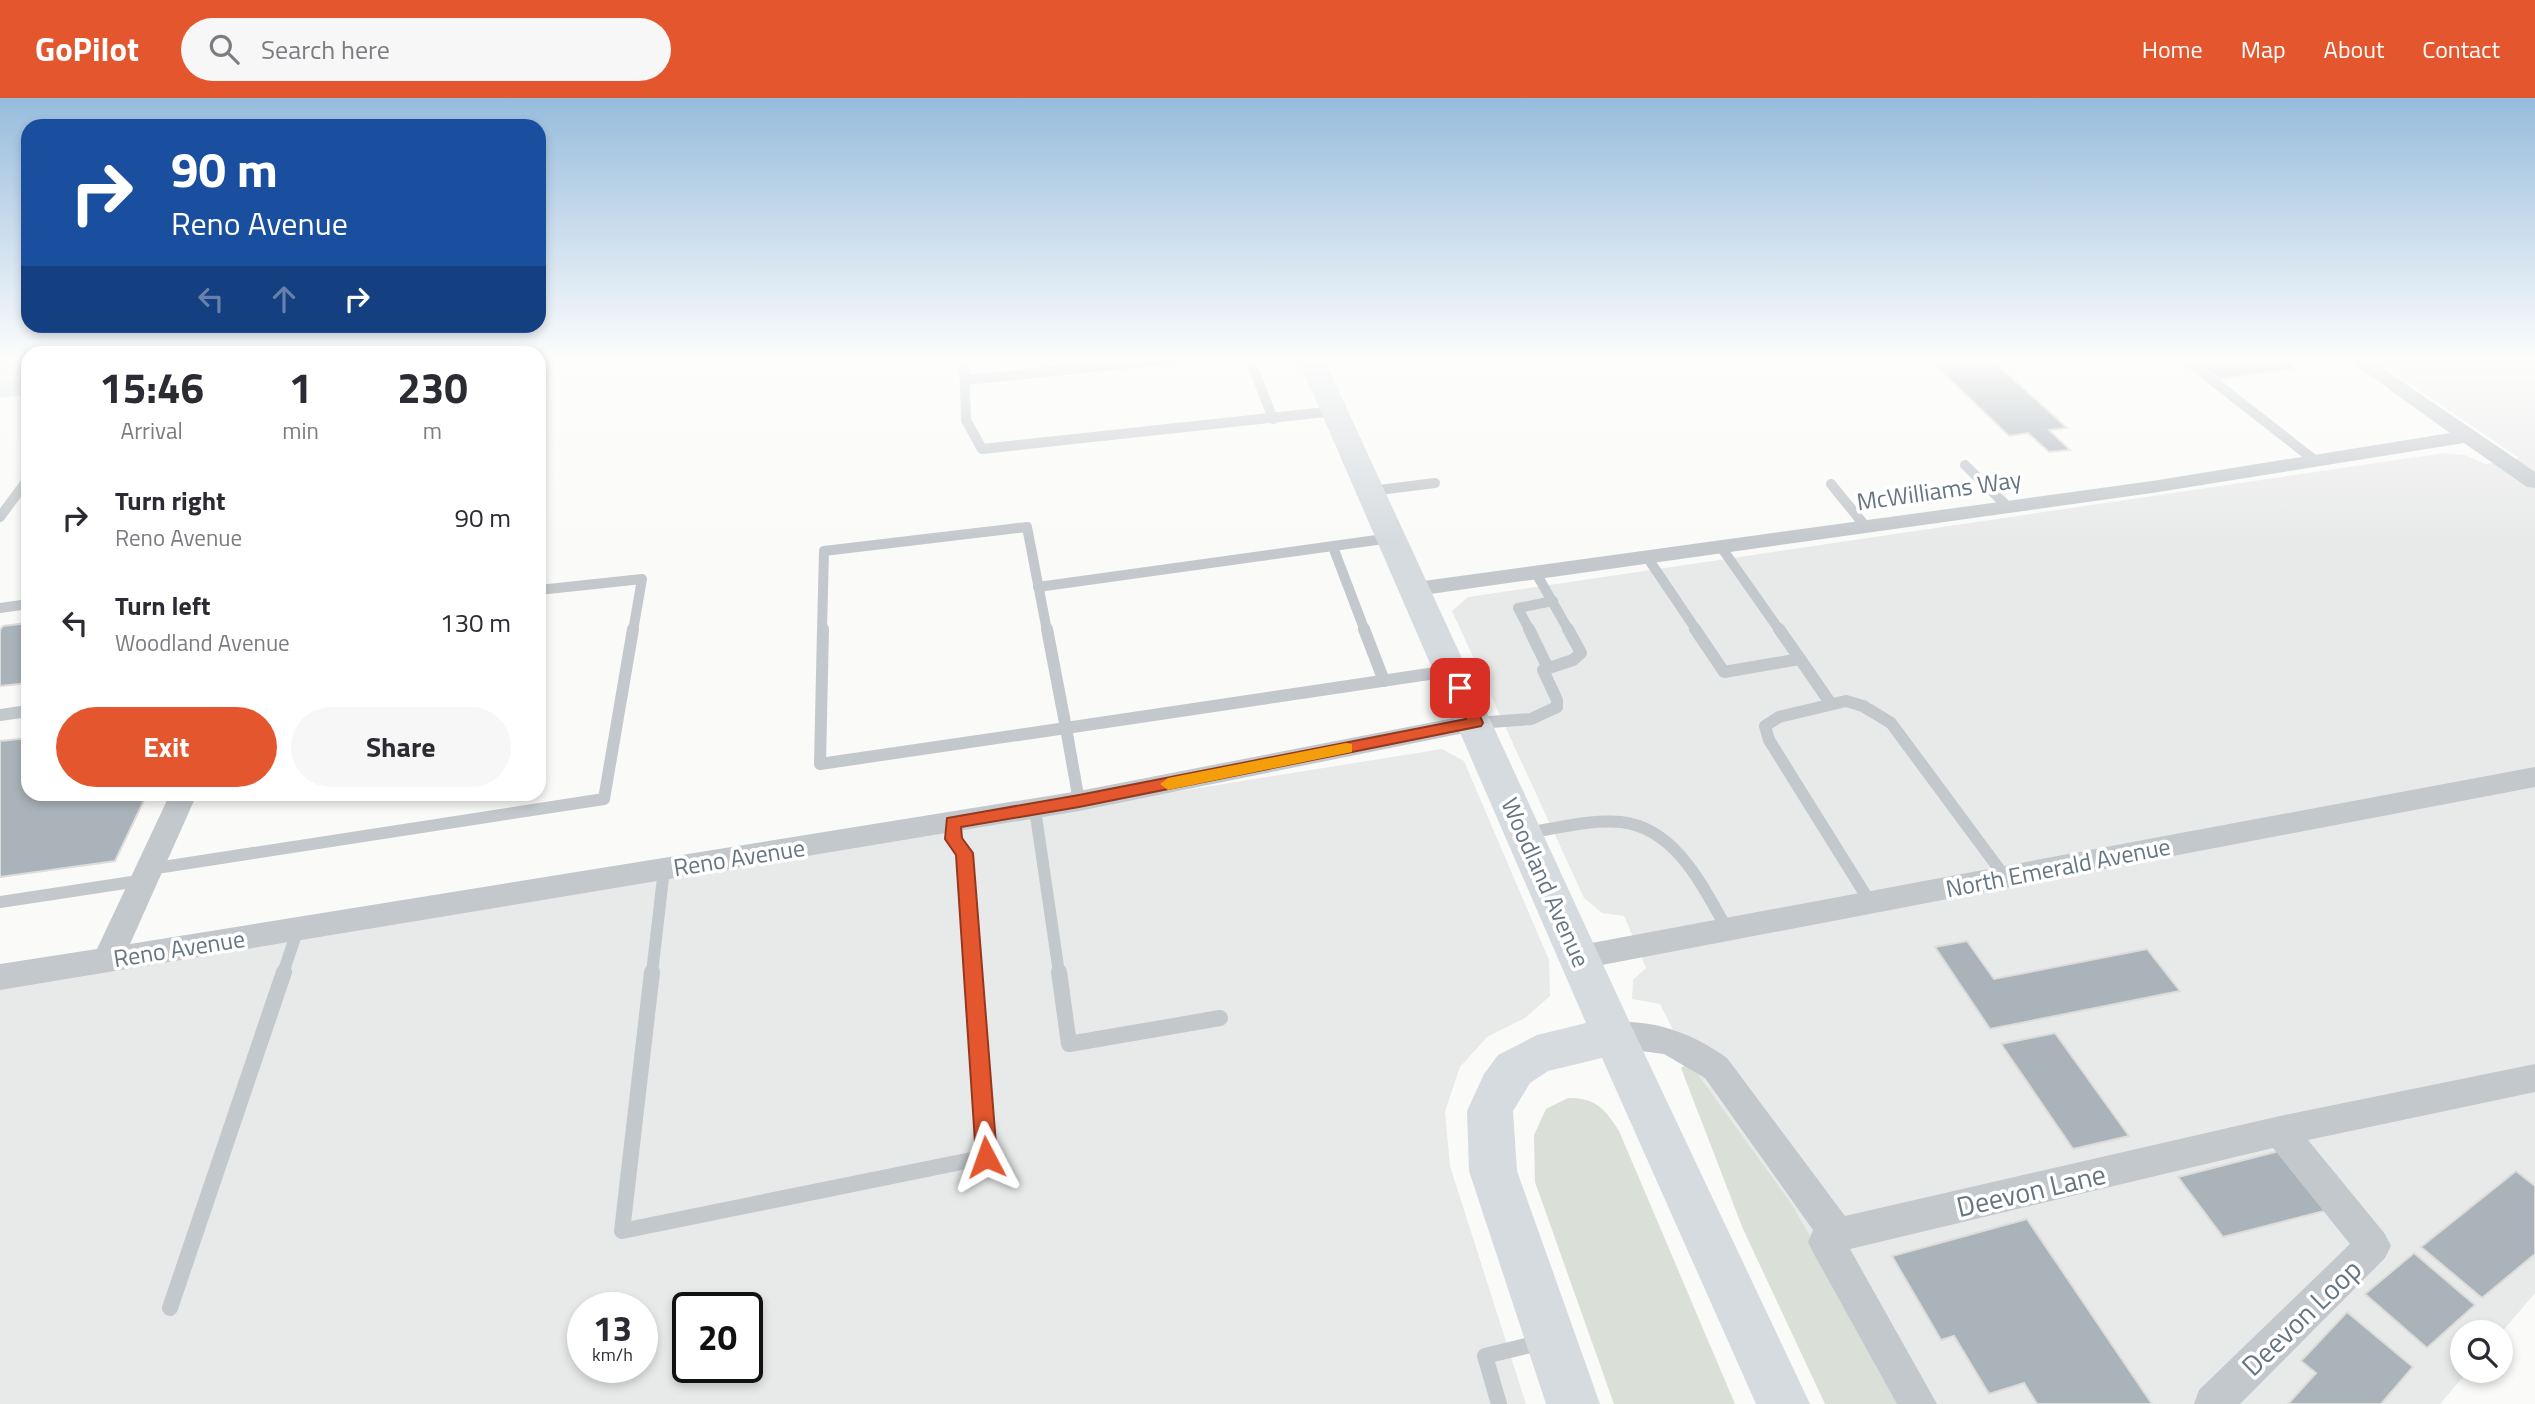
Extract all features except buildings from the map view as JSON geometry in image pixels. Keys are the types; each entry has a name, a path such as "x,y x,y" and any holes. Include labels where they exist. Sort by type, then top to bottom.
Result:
{"street":[{"name":"Woodland Avenue","path":"1339,420 1614,1036 1783,1404"},
{"path":"2445,420 2535,482"},
{"name":"McWilliams Way","path":"1416,589 2152,487 2469,436"},
{"name":"Reno Avenue","path":"0,977 1035,809 1475,723"},
{"name":"North Emerald Avenue","path":"1581,957 2535,778"},
{"path":"107,960 181,801"},
{"path":"1573,1404 1493,1171 1490,1111 1500,1088 1514,1069 1537,1054 1614,1036 1637,1034 1661,1037 1692,1049 1716,1068 1838,1235 1826,1242 1918,1404"},
{"name":"Deevon Lane","path":"1838,1235 2280,1131 2535,1078"},
{"name":"Deevon Loop","path":"2213,1404 2373,1246 2280,1131"}],"lane":[{"path":"966,420 982,449 1264,420"},
{"path":"2263,420 2313,459"},
{"path":"1965,465 2008,507"},
{"path":"1371,491 1435,482"},
{"path":"1832,484 1866,527"},
{"path":"0,517 21,488"},
{"path":"1079,801 1066,727 1027,527 824,551 820,764 1066,727 1452,671"},
{"path":"1038,587 1392,537"},
{"path":"1333,547 1384,681"},
{"path":"1721,547 1831,704"},
{"path":"1647,557 1724,672 1800,659"},
{"path":"1536,573 1581,653 1568,662 1548,666"},
{"path":"0,902 604,799 642,579 546,589"},
{"path":"1548,666 1518,608 1553,601"},
{"path":"0,608 21,605"},
{"path":"1475,723 1508,722 1551,715 1557,708 1557,700 1544,675 1548,666"},
{"path":"1870,902 1769,740 1765,726 1779,717 1846,701 1863,706 1891,723 2005,877"},
{"path":"0,715 21,712"},
{"path":"1035,809 1069,1044 1220,1018"},
{"path":"664,869 622,1231 986,1157 964,853 954,839 953,822"},
{"path":"1524,834 1612,822 1632,823 1655,834 1678,853 1698,880 1727,929"},
{"path":"170,1308 299,929"},
{"path":"1499,1404 1486,1356 1552,1340"}],"shaded area":[{"path":"2463,420 2535,420 2535,1293 2512,1320 2450,1320 2450,1383 2458,1383 2440,1404 1908,1404 1791,1203 1689,1062 1660,1004 1632,999 1633,980 1646,968 1624,916 1602,913 1584,898 1452,611 1468,597 2444,453 2465,455 2485,464 2519,458"},
{"path":"1442,749 1464,761 1549,960 1550,996 1525,1018 1487,1037 1460,1067 1445,1112 1450,1166 1526,1404 0,1404 0,980"},
{"path":"1689,1062 1791,1203 1908,1404 1825,1404 1743,1229 1681,1068"},
{"path":"1568,1098 1592,1102 1609,1116 1619,1131 1735,1404 1614,1404 1535,1182 1534,1135 1546,1109"}],"slow traffic":[{"path":"1168,784 1346,748"}],"route":[{"path":"986,1157 964,853 954,839 953,822 1079,801 1475,723 1460,688"}]}
